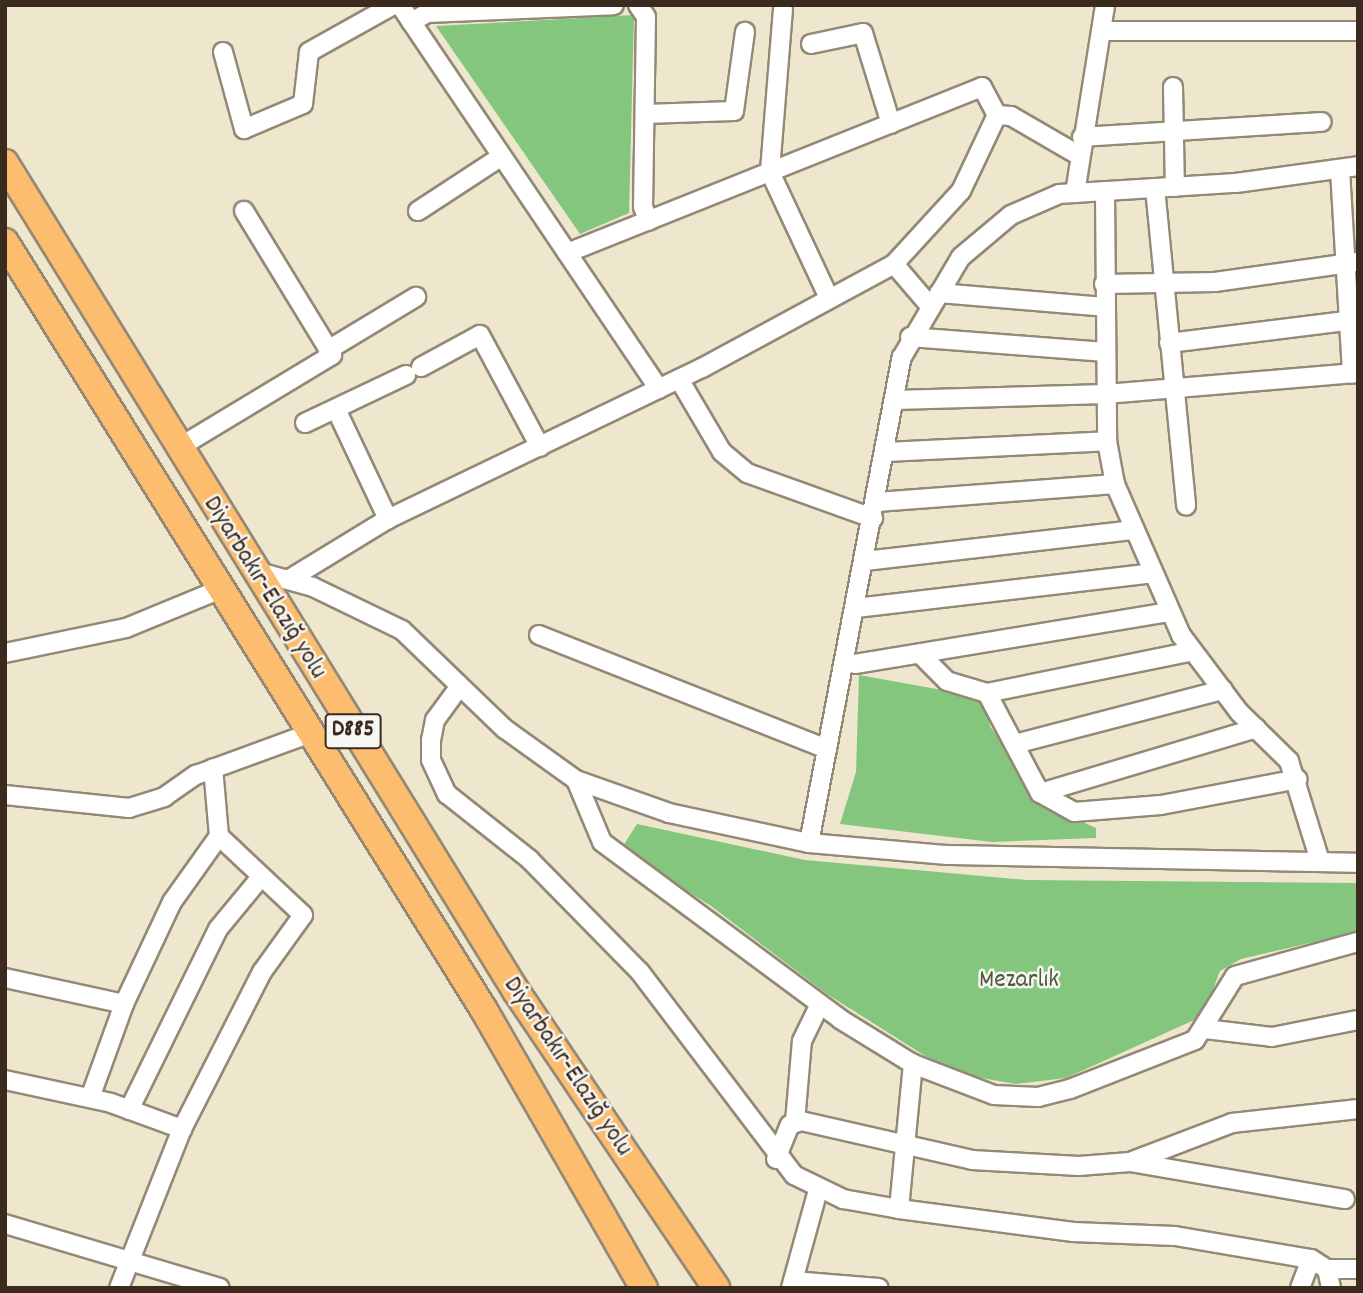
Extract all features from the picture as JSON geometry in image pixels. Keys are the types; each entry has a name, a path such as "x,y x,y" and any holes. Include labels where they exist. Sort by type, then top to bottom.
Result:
{"highway":[{"name":"Diyarbakır-Elazığ yolu","path":"5,163 252,570 516,991 716,1288"},
{"name":"Diyarbakır-Elazığ yolu","path":"5,242 484,1010 644,1288"}],"street":[{"path":"223,52 244,129 303,104 309,52 393,5"},
{"path":"400,5 659,389"},
{"path":"411,22 427,13 614,5"},
{"path":"638,5 646,17 645,114 649,221"},
{"path":"1075,193 1105,5"},
{"path":"783,9 769,172 829,298"},
{"path":"1101,31 1358,31"},
{"path":"645,114 734,111 745,32"},
{"path":"811,44 863,33 891,124"},
{"path":"567,253 982,87 997,115"},
{"path":"1173,87 1175,187"},
{"path":"997,115 1011,116 1080,156"},
{"path":"288,580 388,519 679,379 894,264 961,191 997,115"},
{"path":"1082,137 1322,122"},
{"path":"418,211 502,156"},
{"path":"809,843 895,400 909,337 961,257 1011,215 1075,193 1175,187 1349,168 1350,263 1346,321 1355,374 1106,394 895,400"},
{"path":"1155,188 1186,505"},
{"path":"1105,191 1107,441 1115,484 1132,530 1170,612 1193,651 1298,779 1320,861"},
{"path":"178,448 332,355 244,211"},
{"path":"1104,284 1164,283 1350,263"},
{"path":"894,264 934,299 1104,307"},
{"path":"328,350 416,297"},
{"path":"1170,342 1346,321"},
{"path":"306,423 414,371 480,335 540,447"},
{"path":"909,337 1105,352"},
{"path":"679,379 722,452 747,473 875,510 1115,484"},
{"path":"335,409 388,519"},
{"path":"886,452 1107,441"},
{"path":"865,561 1132,530"},
{"path":"252,570 288,580 402,630 505,729 576,780 669,813 809,843 947,855 1358,863"},
{"path":"856,608 1152,573"},
{"path":"9,649 125,628 221,589"},
{"path":"855,664 1170,612"},
{"path":"538,635 827,750"},
{"path":"920,654 947,681 987,693 1193,651"},
{"path":"460,686 435,720 431,740 431,760 447,794 529,859 640,972 776,1158 818,1190 899,1209 1073,1232 1175,1236 1311,1259 1327,1269 1358,1269"},
{"path":"1015,744 1223,690"},
{"path":"987,693 1040,793 1074,812 1098,811 1298,779"},
{"path":"1040,793 1256,728"},
{"path":"5,795 129,808 213,768 311,733"},
{"path":"90,1098 124,1004 172,902 219,836 213,768"},
{"path":"576,780 602,842 820,1004 913,1065 963,1087 1038,1097 1195,1040 1205,1029 1235,976 1358,942"},
{"path":"119,1288 182,1129 262,972 303,915 219,836"},
{"path":"129,1110 218,929 261,877"},
{"path":"5,978 124,1004"},
{"path":"776,1158 795,1122 802,1041 820,1004"},
{"path":"1205,1029 1272,1037 1358,1020"},
{"path":"899,1209 903,1141 913,1065"},
{"path":"5,1080 90,1098 182,1129"},
{"path":"1130,1162 1232,1123 1358,1109"},
{"path":"795,1122 903,1141 1018,1167 1130,1162 1345,1199"},
{"path":"818,1190 792,1284 879,1288"},
{"path":"5,1224 130,1258 220,1288"},
{"path":"1300,1288 1311,1259"},
{"path":"1327,1269 1331,1288"}],"green space":[{"path":"634,15 629,213 580,234 436,26"},
{"path":"859,675 981,697 991,728 1009,747 1036,801 1096,828 1096,838 992,842 840,824 856,772"},
{"name":"Mezarlık","path":"637,824 805,860 1027,880 1358,883 1358,932 1241,959 1220,971 1203,1016 1066,1078 1016,1084 952,1073 827,994 711,906 621,849"}]}
